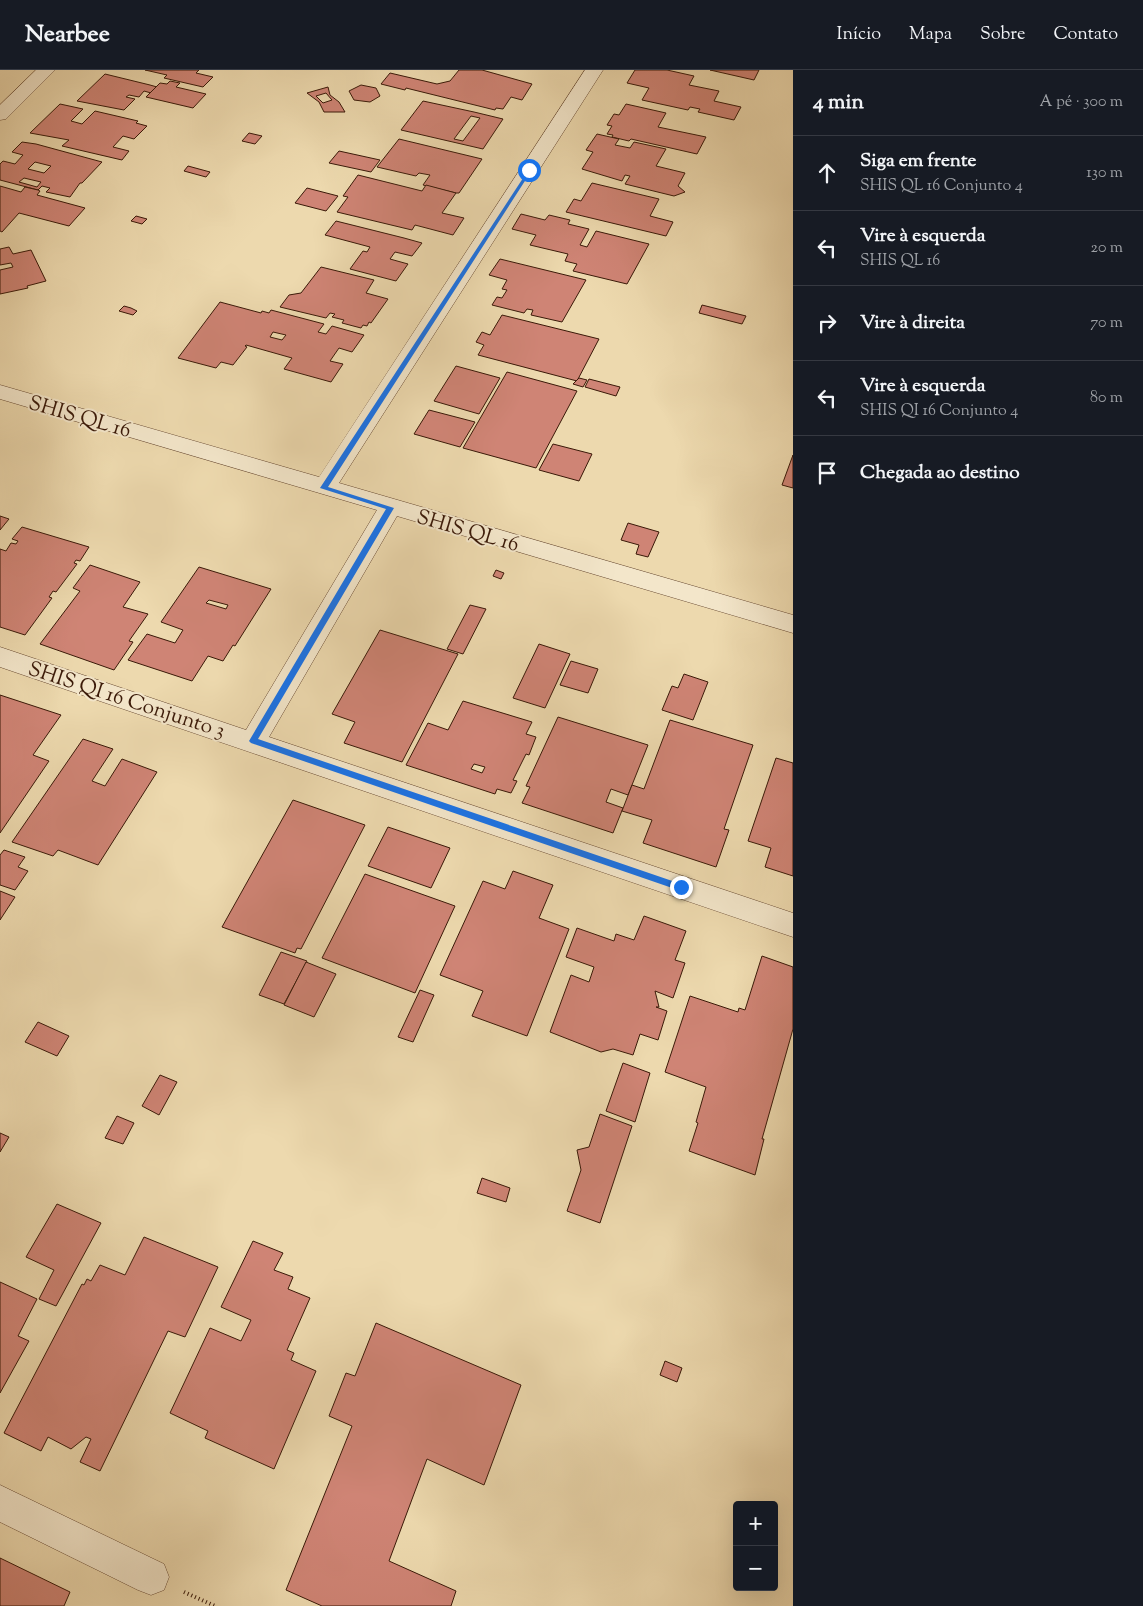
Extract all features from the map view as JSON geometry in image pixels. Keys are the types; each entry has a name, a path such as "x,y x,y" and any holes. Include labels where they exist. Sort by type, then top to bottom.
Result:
{"street":[{"path":"0,116 46,70"},
{"path":"324,488 594,70"},
{"name":"SHIS QL 16","path":"0,392 390,508 793,624"},
{"path":"253,741 390,508"},
{"name":"SHIS QI 16 Conjunto 3","path":"0,656 793,925"},
{"path":"0,1503 151,1577"}],"building":[{"path":"145,70 199,70 196,73 213,77 203,87 164,78 167,75"},
{"path":"459,70 482,70 532,84 522,100 511,97 503,109 496,108 495,110 406,88 405,90 381,84 390,73 437,84 450,81"},
{"path":"635,70 667,70 694,76 689,85 719,91 714,101 741,107 734,120 698,112 700,109 690,107 688,110 642,100 649,88 627,83"},
{"path":"710,70 759,70 754,80"},
{"path":"105,74 157,87 151,93 144,91 139,97 129,95 126,97 135,99 124,110 77,101"},
{"path":"170,81 180,83 176,87 206,94 193,108 146,97 160,83 167,84"},
{"path":"361,85 376,88 380,96 370,102 354,100 349,91"},
{"path":"328,87 330,95 339,102 345,112 324,112 319,102 307,93","holes":["326,93 332,100 323,103 316,96"]},
{"path":"423,101 503,119 483,149 401,130","holes":["471,116 480,118 463,141 454,139"]},
{"path":"60,104 83,109 71,121 82,124 95,111 138,121 136,123 147,126 134,139 123,136 113,147 129,151 122,160 62,146 69,140 30,133"},
{"path":"626,104 666,113 658,127 706,137 697,154 631,139 629,141 607,134 612,126 607,125 614,114 619,115"},
{"path":"249,133 262,136 255,144 242,141"},
{"path":"597,134 619,139 615,145 630,148 634,142 666,149 656,166 685,173 678,186 685,192 674,196 625,184 630,176 625,175 622,181 582,169 593,152 586,150"},
{"path":"399,139 482,159 459,193 456,193 423,185 430,175 419,173 416,176 377,167"},
{"path":"22,142 102,162 80,183 70,197 46,192 50,188 42,186 38,190 0,180 0,164 3,161 15,164 23,155 12,152","holes":["35,162 51,166 44,173 28,169","24,178 41,182 37,187 19,182"]},
{"path":"339,151 380,160 371,172 329,163"},
{"path":"188,166 210,172 206,177 184,171"},
{"path":"358,175 422,191 426,185 456,193 442,213 464,218 453,235 415,225 412,230 337,212 348,197 343,196"},
{"path":"592,183 659,199 650,216 673,222 666,236 566,212 574,199 581,201"},
{"path":"0,186 21,192 25,187 38,190 40,191 37,195 85,208 69,226 19,213 2,232 0,231"},
{"path":"307,188 338,196 326,211 295,203"},
{"path":"521,214 545,220 549,215 570,220 568,224 589,229 580,245 587,247 596,231 649,244 627,284 573,271 577,264 565,261 568,254 530,245 536,235 512,229"},
{"path":"136,216 147,219 142,224 131,221"},
{"path":"336,221 422,243 412,256 395,252 390,259 408,264 396,281 350,269 363,251 367,252 370,247 325,235"},
{"path":"9,247 13,254 31,250 46,281 27,286 28,288 0,294 0,270 13,267 11,263 0,265 0,249"},
{"path":"500,259 586,280 562,322 531,315 533,310 527,309 524,313 492,305 497,297 502,298 507,290 502,289 507,280 489,275"},
{"path":"321,267 374,280 366,293 388,299 371,323 369,322 367,326 363,325 361,328 342,323 344,320 332,317 335,314 330,313 326,318 280,307 289,295 301,293"},
{"path":"220,302 261,313 262,311 269,313 271,310 324,324 318,332 326,334 332,326 364,335 352,352 339,348 330,361 343,364 331,382 284,369 292,358 246,345 247,347 233,365 221,362 216,368 178,358","holes":["273,332 286,335 282,340 270,337"]},
{"path":"702,305 746,316 742,324 699,313"},
{"path":"124,306 137,311 133,315 119,311"},
{"path":"502,315 599,339 577,381 478,355 484,345 476,342 482,332 490,335"},
{"path":"456,366 500,378 479,414 434,401"},
{"path":"507,372 577,391 536,468 463,448"},
{"path":"579,378 587,380 583,387 573,384"},
{"path":"589,379 620,387 616,396 585,387"},
{"path":"429,410 475,422 460,447 414,434"},
{"path":"553,444 592,454 579,481 539,470"},
{"path":"793,455 793,488 782,485"},
{"path":"0,516 9,519 0,530"},
{"path":"628,523 659,532 648,557 636,554 639,545 621,540"},
{"path":"22,527 89,547 80,561 76,560 74,563 77,564 56,592 53,591 49,597 52,598 25,635 0,627 0,549 6,551 11,543 16,544 18,541 12,539"},
{"path":"90,565 140,582 123,607 148,614 129,641 133,642 114,670 40,644 80,591 73,588"},
{"path":"199,567 271,589 235,646 233,645 223,661 208,656 192,681 128,660 147,634 175,643 183,630 161,622","holes":["209,600 228,605 226,609 206,603"]},
{"path":"496,570 504,573 501,579 493,576"},
{"path":"470,605 486,609 463,654 447,649"},
{"path":"380,630 458,654 402,762 344,743 355,722 332,714"},
{"path":"539,644 570,654 545,708 513,698"},
{"path":"571,661 598,669 588,693 560,685"},
{"path":"684,674 708,682 693,720 662,710 672,686 678,688"},
{"path":"0,695 61,715 33,755 49,761 0,833"},
{"path":"463,701 532,722 526,734 536,737 529,755 526,754 513,780 517,781 511,793 497,789 495,794 406,765 428,723 448,730","holes":["474,764 485,767 482,773 471,769"]},
{"path":"558,717 648,745 628,795 611,789 606,802 623,808 613,833 522,803 530,787 526,786"},
{"path":"670,720 753,745 724,829 729,830 716,867 643,843 652,820 622,811 632,785 644,789"},
{"path":"83,739 113,749 92,781 105,786 122,759 157,772 98,865 58,850 53,856 12,842"},
{"path":"776,758 793,763 793,876 765,867 771,848 748,841"},
{"path":"293,800 365,825 301,949 297,948 295,953 222,927"},
{"path":"388,827 450,848 431,888 368,866"},
{"path":"4,850 25,857 18,867 28,871 15,890 0,885 0,855"},
{"path":"513,871 553,885 539,918 569,929 527,1036 472,1016 483,991 440,975 483,881 505,889"},
{"path":"365,874 455,906 415,993 322,958"},
{"path":"0,891 15,897 0,920"},
{"path":"644,916 686,931 675,960 685,963 673,998 655,991 659,1007 656,1007 667,1011 658,1040 640,1034 633,1055 613,1049 601,1052 550,1032 571,975 589,982 594,967 566,957 577,928 614,941 616,934 634,940"},
{"path":"281,952 307,961 284,1004 259,995"},
{"path":"762,956 793,967 793,1029 762,1139 764,1139 755,1175 689,1151 698,1123 696,1122 706,1087 665,1072 690,996 738,1012 739,1008 745,1010"},
{"path":"306,962 336,974 314,1017 284,1005"},
{"path":"420,990 434,995 413,1042 398,1037"},
{"path":"38,1022 69,1036 57,1056 25,1042"},
{"path":"623,1063 650,1073 635,1122 606,1111"},
{"path":"160,1075 177,1082 159,1115 142,1106"},
{"path":"600,1114 632,1126 600,1223 567,1211 581,1170 577,1150 589,1147"},
{"path":"117,1116 134,1123 123,1144 105,1138"},
{"path":"0,1133 9,1137 0,1152"},
{"path":"482,1178 510,1188 506,1202 477,1193"},
{"path":"57,1204 101,1223 56,1306 39,1299 54,1270 26,1257"},
{"path":"144,1237 218,1267 185,1337 168,1331 100,1471 80,1462 91,1439 86,1437 71,1449 48,1437 41,1451 4,1433 82,1284 84,1285 87,1279 91,1281 100,1265 125,1275"},
{"path":"253,1241 283,1253 274,1270 293,1277 288,1289 310,1298 287,1350 294,1353 291,1360 316,1371 274,1469 205,1438 208,1431 170,1413 210,1328 241,1341 251,1320 221,1307"},
{"path":"0,1282 37,1299 18,1336 29,1341 0,1393"},
{"path":"376,1323 521,1385 484,1485 427,1459 389,1561 456,1591 451,1606 322,1606 286,1590 352,1426 329,1416 346,1373 355,1376"},
{"path":"665,1361 682,1368 677,1382 660,1375"},
{"path":"0,1558 70,1592 64,1606 0,1606"}],"route":[{"path":"529,170 324,488 390,508 253,741 681,887"}]}
